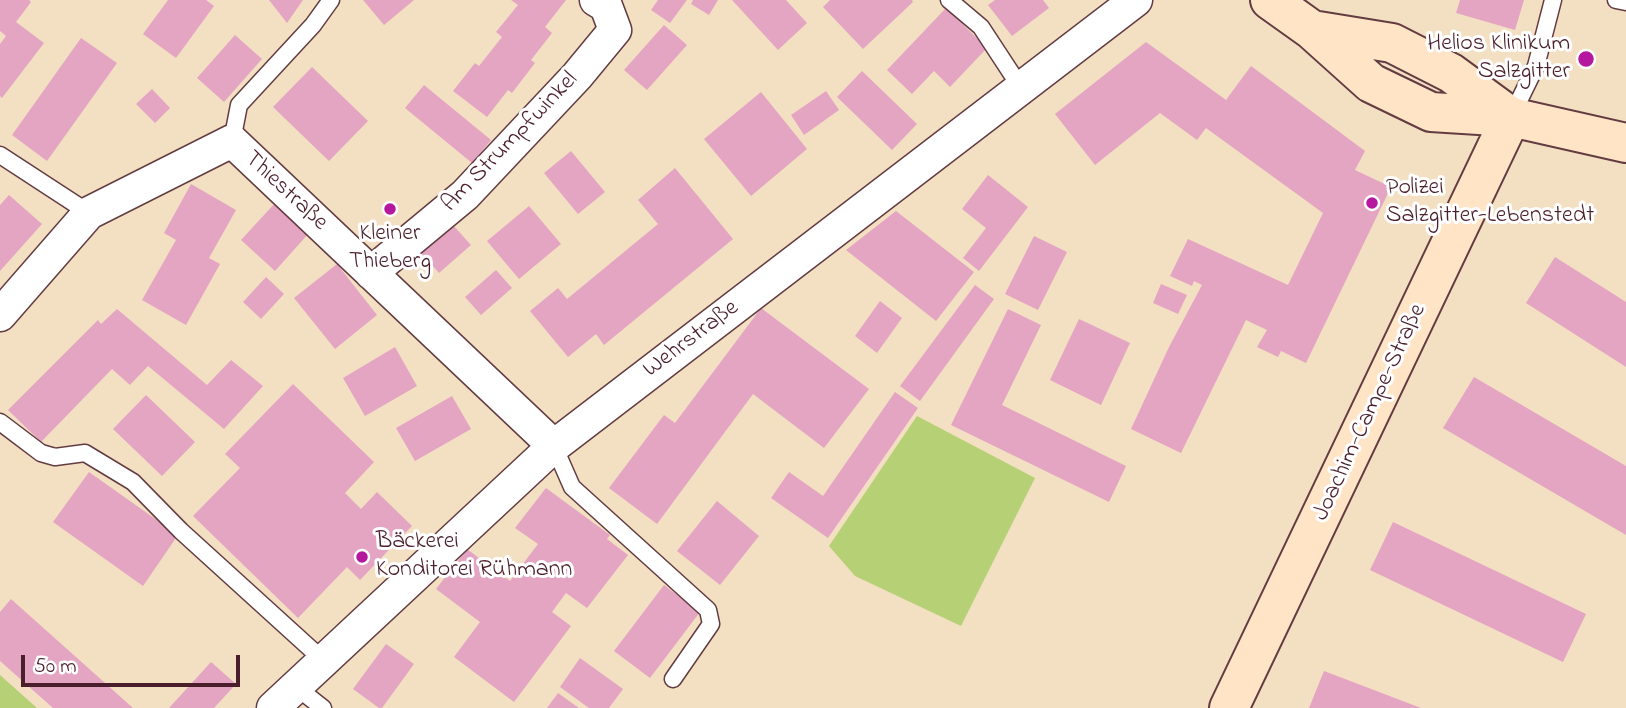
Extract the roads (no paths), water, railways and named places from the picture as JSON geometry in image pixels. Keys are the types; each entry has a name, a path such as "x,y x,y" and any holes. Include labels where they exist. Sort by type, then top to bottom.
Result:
{"street":[{"name":"Am Strumpfwinkel","path":"371,274 465,195 577,76 615,30 606,6 596,0"},
{"name":"Wehrstraße","path":"273,708 554,446 1136,0"},
{"path":"1270,0 1312,30 1392,43 1451,72 1511,117 1626,143"},
{"name":"Joachim-Campe-Straße","path":"1229,708 1511,117"},
{"name":"Thiestraße","path":"0,315 89,214 232,141 554,446"}],"lane":[{"path":"232,141 239,105 313,25 331,0"},
{"path":"949,0 981,27 1021,88"},
{"path":"1511,117 1536,66 1553,0"},
{"path":"1616,0 1626,2"},
{"path":"0,155 89,214"},
{"path":"0,422 41,453 55,457 85,453 133,482 181,531 323,660"},
{"path":"554,446 572,487 708,610 711,624 673,679"},
{"path":"295,686 323,708"}],"place":[{"name":"Helios Klinikum Salzgitter","path":"1586,59"},
{"name":"Polizei Salzgitter-Lebenstedt","path":"1372,203"},
{"name":"Kleiner Thieberg","path":"390,209"},
{"name":"Bäckerei Konditorei Rühmann","path":"362,557"}]}
